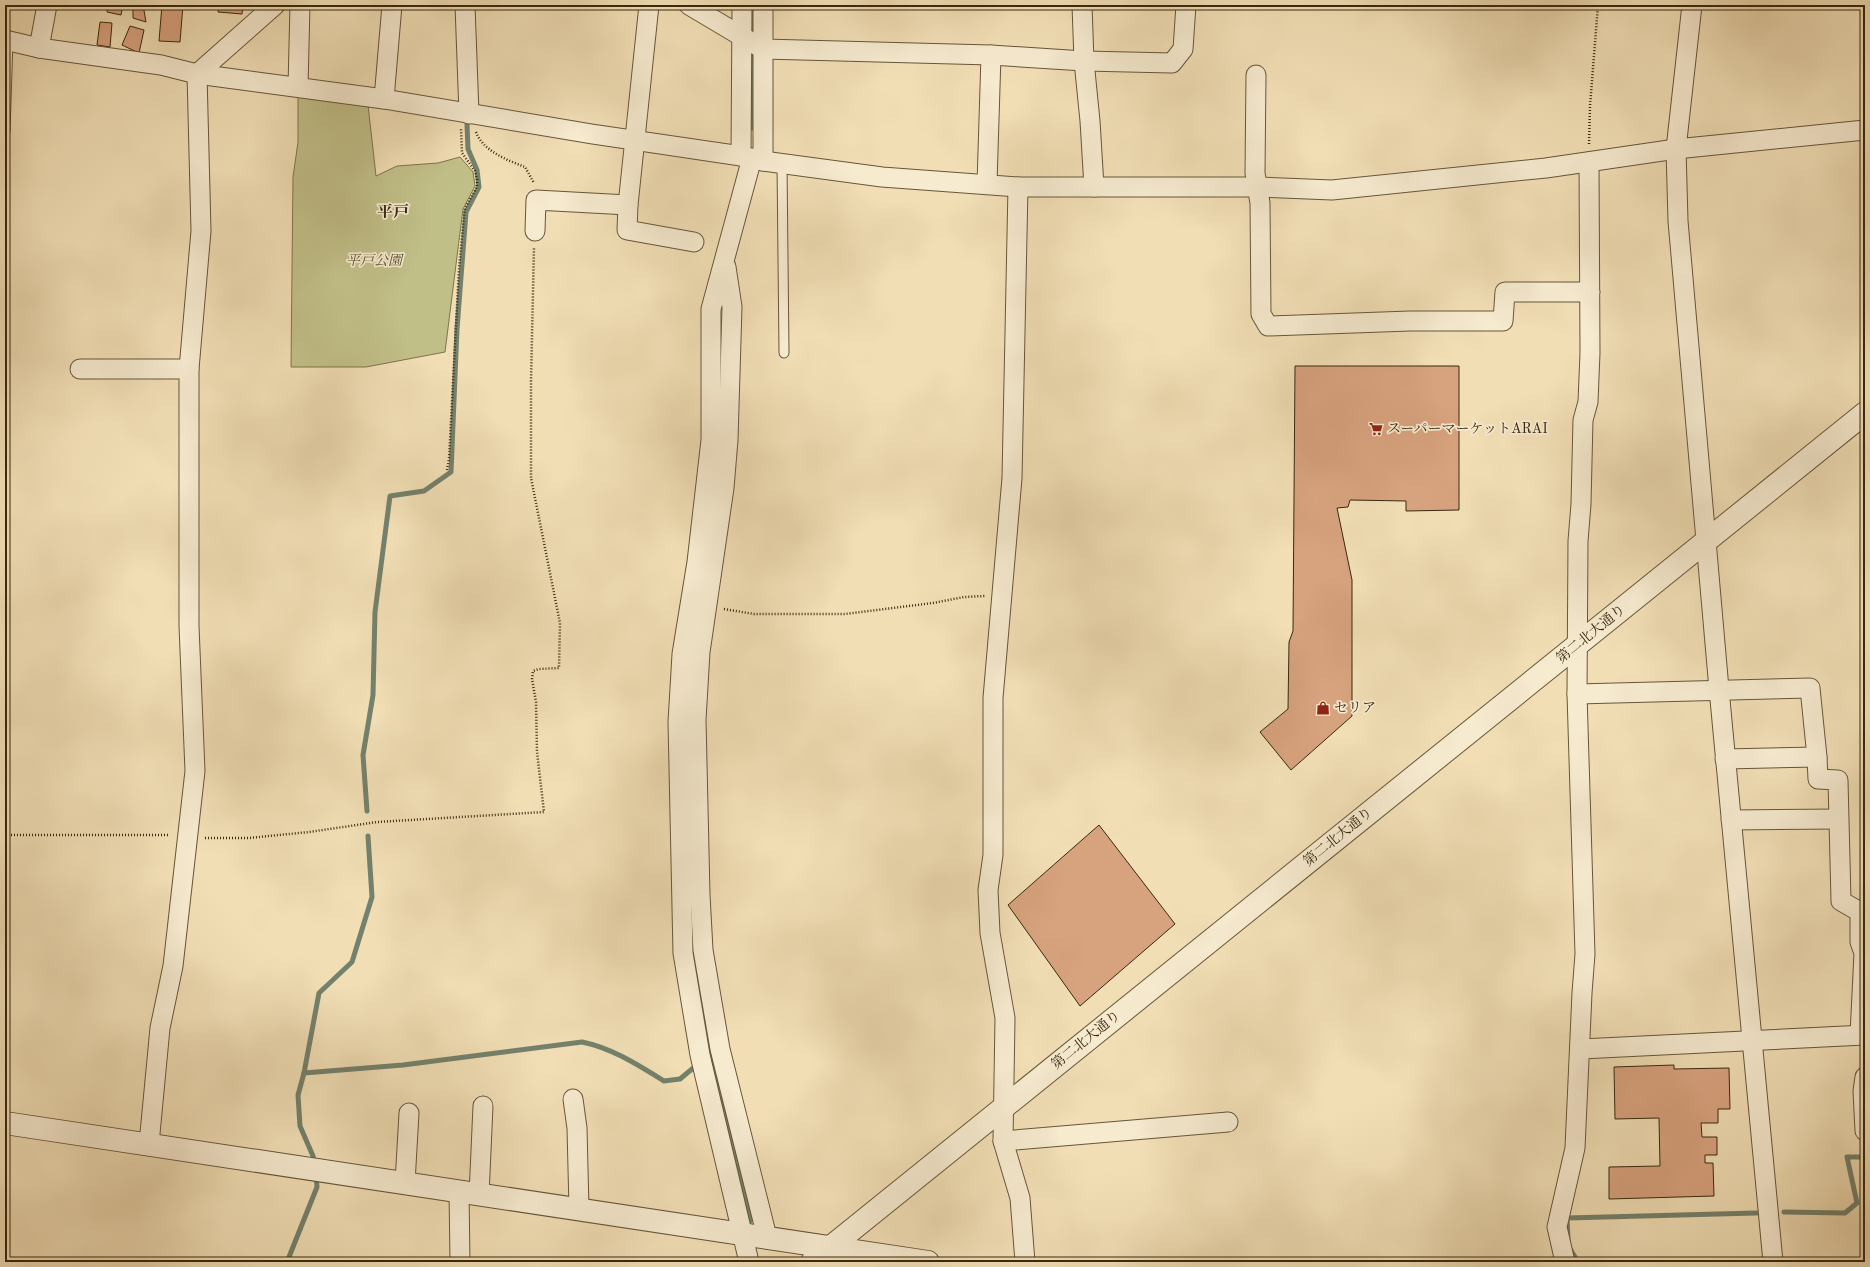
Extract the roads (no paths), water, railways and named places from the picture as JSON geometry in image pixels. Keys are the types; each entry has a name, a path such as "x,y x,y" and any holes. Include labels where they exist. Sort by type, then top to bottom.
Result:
{"street":[{"path":"40,48 47,5"},
{"path":"149,1144 160,1028 173,966 186,835 195,771 189,626 189,369 201,231 197,74 275,5"},
{"path":"298,87 300,5"},
{"path":"384,99 392,5"},
{"path":"464,113 465,5"},
{"path":"649,5 628,205 627,230 694,242"},
{"path":"689,5 741,34 763,49 991,55 1084,61 1172,63 1183,49 1186,5"},
{"path":"742,5 741,34 752,158"},
{"path":"763,5 763,49 752,158 711,309 710,456 682,654 703,950 720,1049 767,1238"},
{"path":"1082,5 1084,61 1094,186"},
{"path":"1692,5 1676,149 1678,221 1725,759 1773,1262"},
{"path":"6,40 40,48 161,65 197,74 384,99 782,163 882,177 1018,186 1257,186 1332,190 1546,168 1676,149 1865,130"},
{"path":"987,184 991,55"},
{"path":"1256,75 1256,173 1260,203 1261,314 1268,326 1410,321 1503,321 1504,292 1590,292"},
{"path":"1565,1262 1557,1227 1575,1148 1585,954 1577,694 1578,541 1581,504 1583,420 1588,402 1590,292 1589,162"},
{"path":"1018,186 1012,478 993,698 993,855 988,890 990,933 1005,1018 1003,1141 1020,1198 1025,1262"},
{"path":"534,231 536,200 628,205"},
{"path":"725,259 732,307 728,440 724,488 707,607 687,722 683,953 700,1055 741,1234 749,1262"},
{"path":"80,369 189,369"},
{"name":"第二北大通り","path":"812,1262 1865,412"},
{"path":"1577,694 1719,689 1810,688 1818,779 1838,780 1841,901 1860,912 1860,942 1864,953 1863,1035 1581,1049"},
{"path":"1725,759 1817,757"},
{"path":"1731,820 1838,819"},
{"path":"1865,1077 1863,1091 1865,1131"},
{"path":"573,1099 578,1128 579,1210"},
{"path":"460,1262 482,1106"},
{"path":"405,1183 409,1113"},
{"path":"1003,1141 1228,1122"},
{"path":"5,1123 928,1262"}],"lane":[{"path":"5,130 6,40"},
{"path":"782,163 784,353"}],"waterway":[{"path":"753,5 753,38"},
{"path":"753,48 753,128"},
{"path":"367,811 363,755 373,695 375,612 390,496 424,491 451,472 457,329 466,212 479,187 477,170 468,149 467,125"},
{"path":"315,1165 313,1156 300,1126 298,1095 304,1073 319,993 352,962 372,897 368,836"},
{"path":"691,916 693,934"},
{"path":"698,975 710,1054 750,1221"},
{"path":"304,1073 403,1065 582,1042 604,1048 635,1063 664,1081 680,1079 698,1064"},
{"path":"1784,1212 1845,1213 1857,1203 1847,1157 1865,1157"},
{"path":"287,1262 317,1187 316,1175"},
{"path":"1568,1239 1567,1218 1756,1213"},
{"path":"1569,1247 1578,1262"}],"place":[{"name":"スーパーマーケットARAI","path":"1376,429"},
{"name":"セリア","path":"1323,708"}],"district":[{"name":"平戸","path":"393,213"}],"park label":[{"name":"平戸公園","path":"374,261"}]}
